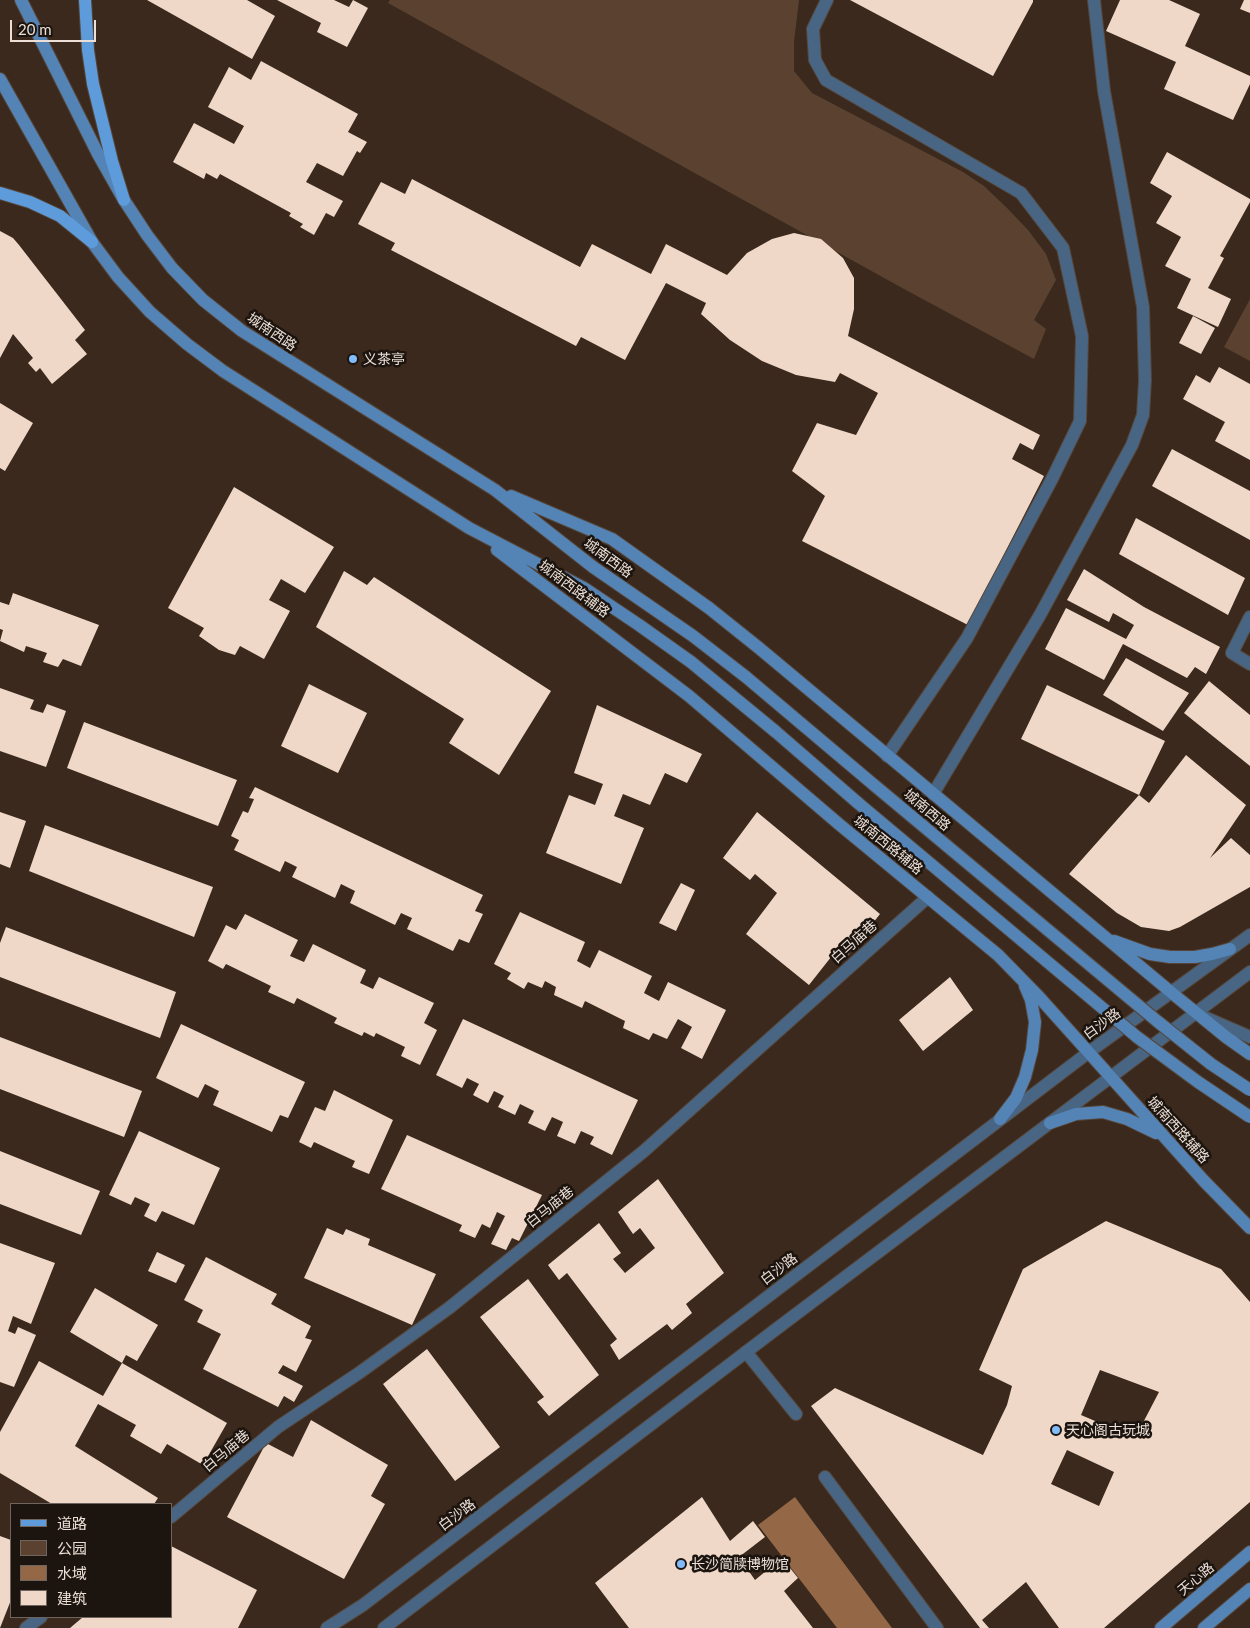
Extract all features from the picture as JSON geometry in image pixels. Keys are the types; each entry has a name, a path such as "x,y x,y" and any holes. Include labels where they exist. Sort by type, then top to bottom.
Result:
{"main road":[{"name":"城南西路","path":"21,0 98,154 124,200 172,268 203,300 242,331 495,490 593,567 692,636 746,677 1157,1021 1211,1064 1250,1090"},
{"path":"85,0 88,50 93,84 112,161 124,200"},
{"path":"0,78 92,242 118,276 150,312 194,350 223,371 469,528 584,588 691,662 1137,1037 1250,1117"},
{"path":"0,193 30,202 60,216 92,242"},
{"path":"495,490 612,539 709,608 1105,938 1196,1013 1250,1054"},
{"name":"城南西路辅路","path":"469,528 689,696 833,819 970,930 1020,977 1204,1181 1250,1228"},
{"path":"1105,938 1150,954 1170,957 1195,957 1230,949"},
{"path":"1000,1119 1016,1098 1025,1077 1032,1050 1036,1022 1031,1000 1020,977"},
{"path":"1050,1123 1076,1114 1103,1112 1127,1119 1152,1130 1172,1145"},
{"name":"天心路","path":"1161,1628 1250,1552"},
{"path":"1204,1628 1250,1589"}],"street":[{"path":"827,0 813,29 815,60 826,80 1021,193 1063,248 1082,336 1080,421 1052,479 967,638 887,756"},
{"path":"933,794 1040,615 1132,445 1143,415 1142,307 1104,91 1094,0"},
{"path":"1250,617 1232,653 1250,664"},
{"name":"白马庙巷","path":"172,1516 278,1427 359,1373 449,1308 644,1150 928,896"},
{"name":"白沙路","path":"327,1628 363,1605 1000,1119 1250,934"},
{"path":"384,1628 1250,972"},
{"path":"1196,1013 1250,1036"},
{"path":"746,1352 796,1414"},
{"path":"825,1478 937,1628"},
{"path":"26,1628 40,1618"}],"green space":[{"path":"390,0 799,0 794,42 794,71 812,93 963,172 984,186 1028,230 1046,254 1056,280 1034,320 1046,329 1034,359 388,3"},
{"path":"1250,299 1250,361 1224,347"}],"water":[{"path":"795,1497 892,1628 837,1628 758,1525"}],"building":[{"path":"147,0 247,0 275,16 252,59"},
{"path":"277,0 334,0 349,7 353,0 368,8 347,47 317,32 321,23"},
{"path":"850,0 1033,0 1033,2 993,76"},
{"path":"1120,0 1169,0 1200,14 1185,46 1250,76 1250,84 1233,120 1164,89 1176,62 1106,31"},
{"path":"1244,0 1250,0 1250,13 1240,9"},
{"path":"261,61 358,114 348,132 367,142 360,153 357,151 343,176 317,163 306,182 343,201 334,217 326,213 314,235 300,227 303,224 289,216 291,213 220,174 217,179 206,173 204,179 173,162 194,123 234,144 244,126 208,107 229,67 251,80"},
{"path":"1167,152 1250,199 1220,256 1224,258 1208,288 1231,299 1218,327 1177,308 1191,279 1165,266 1181,237 1156,223 1172,196 1150,183"},
{"path":"412,179 580,267 592,244 651,274 666,244 727,275 747,253 772,239 794,233 821,239 843,258 854,278 854,309 848,336 1040,435 1033,450 1020,443 1012,459 1044,476 968,625 802,541 825,496 792,471 817,423 856,435 878,393 840,373 835,382 796,375 762,361 730,340 701,314 706,303 666,283 625,360 581,337 576,346 391,250 395,243 358,224 381,182 405,194"},
{"path":"0,231 13,238 85,330 75,340 87,354 52,384 40,368 36,372 28,363 33,358 13,334 0,358"},
{"path":"1193,316 1215,328 1201,354 1179,343"},
{"path":"1219,367 1250,384 1250,460 1215,441 1225,422 1183,399 1196,375 1210,383"},
{"path":"0,403 33,423 5,471 0,468"},
{"path":"1172,449 1250,491 1250,540 1152,486"},
{"path":"234,487 334,547 305,593 281,579 269,600 290,611 264,659 240,646 235,655 219,650 199,636 204,628 168,608"},
{"path":"1136,518 1245,578 1228,615 1119,554"},
{"path":"1084,569 1144,607 1220,647 1206,674 1195,667 1187,678 1123,644 1104,680 1045,649 1066,608 1126,639 1134,625 1113,613 1109,622 1067,600"},
{"path":"344,571 367,585 374,577 551,691 499,775 449,743 464,719 316,627"},
{"path":"13,593 99,625 81,666 63,659 58,667 43,662 47,653 26,646 24,652 0,641 3,630 0,629 0,602 9,605"},
{"path":"1126,658 1189,693 1163,731 1103,695"},
{"path":"1209,681 1250,715 1250,766 1184,713"},
{"path":"309,684 367,713 338,773 281,746"},
{"path":"1047,685 1165,741 1139,795 1021,739"},
{"path":"0,688 34,700 30,709 43,713 47,704 66,711 46,767 0,751"},
{"path":"597,705 702,754 687,783 665,773 650,805 623,794 614,816 644,828 621,884 546,853 569,795 595,805 603,784 574,773"},
{"path":"84,722 237,780 218,826 67,768"},
{"path":"1186,755 1246,805 1210,858 1231,838 1250,855 1250,887 1180,927 1169,931 1141,927 1117,913 1069,874 1139,795 1149,803"},
{"path":"255,787 483,895 475,911 483,914 469,943 459,939 453,951 407,929 412,918 401,913 395,925 350,903 355,891 341,884 335,898 292,877 297,867 285,861 280,872 234,850 239,840 231,836 243,811 248,813 254,799 249,798"},
{"path":"0,812 26,821 10,868 0,864"},
{"path":"757,812 880,914 848,955 839,947 809,985 746,934 777,893 755,874 750,880 723,858"},
{"path":"45,825 213,887 194,937 29,871"},
{"path":"681,883 695,890 676,931 659,923"},
{"path":"520,912 585,942 577,961 590,968 599,950 652,976 644,993 659,1001 668,982 726,1010 702,1059 681,1048 692,1027 678,1019 667,1039 653,1033 649,1040 623,1028 625,1021 585,1001 582,1008 554,995 556,987 545,981 542,988 528,982 524,989 507,979 511,973 494,964"},
{"path":"245,914 298,940 290,956 304,962 313,944 366,970 360,983 373,989 379,977 434,1003 424,1023 437,1030 420,1065 401,1056 405,1047 376,1033 374,1037 364,1032 362,1036 334,1023 337,1018 297,998 294,1004 268,992 271,986 226,964 223,969 208,961 226,925 236,930"},
{"path":"6,927 176,992 160,1038 0,977 0,943"},
{"path":"950,977 973,1010 923,1051 899,1020"},
{"path":"463,1019 638,1100 612,1155 590,1144 594,1137 581,1131 575,1144 557,1136 563,1122 552,1117 545,1131 528,1123 534,1111 520,1104 515,1115 498,1107 504,1096 494,1091 488,1103 473,1095 479,1084 467,1078 462,1088 436,1075"},
{"path":"181,1024 305,1082 288,1118 280,1115 272,1132 213,1105 219,1091 205,1084 198,1098 156,1078"},
{"path":"0,1037 142,1091 124,1137 0,1089"},
{"path":"334,1090 393,1120 369,1174 352,1167 355,1161 314,1142 311,1148 299,1142 315,1107 325,1111"},
{"path":"139,1131 220,1168 194,1225 162,1211 156,1222 144,1216 150,1204 135,1197 131,1205 109,1195"},
{"path":"407,1135 542,1195 519,1241 512,1238 506,1250 491,1244 505,1216 497,1212 490,1228 482,1224 475,1238 459,1231 462,1225 381,1189"},
{"path":"0,1151 100,1191 81,1235 0,1204"},
{"path":"658,1179 724,1273 686,1304 692,1313 672,1330 667,1324 619,1360 610,1345 617,1339 567,1273 559,1280 548,1265 599,1223 621,1253 613,1259 625,1273 655,1248 640,1228 633,1234 618,1212"},
{"name":"天心阁古玩城","path":"1106,1221 1221,1269 1250,1302 1250,1502 1104,1628 1059,1628 1026,1582 982,1620 989,1628 980,1628 811,1406 835,1388 983,1455 1007,1405 1012,1386 979,1370 1023,1269","holes":["1100,1370 1159,1392 1135,1438 1081,1415","1067,1450 1114,1472 1099,1506 1051,1484"]},
{"path":"327,1228 343,1235 346,1229 370,1239 368,1245 436,1274 412,1325 304,1278"},
{"path":"0,1243 55,1263 31,1324 13,1316 8,1331 15,1334 18,1327 36,1335 14,1387 0,1382"},
{"path":"157,1252 185,1265 176,1283 148,1271"},
{"path":"206,1257 277,1294 271,1304 311,1326 305,1338 312,1340 296,1372 283,1365 278,1373 303,1386 294,1402 284,1396 278,1407 203,1369 221,1334 197,1322 203,1310 184,1300"},
{"path":"528,1279 599,1375 549,1416 537,1402 544,1397 480,1317"},
{"path":"95,1288 158,1325 137,1361 126,1355 122,1363 70,1332"},
{"path":"427,1349 500,1447 455,1481 383,1384"},
{"path":"39,1361 103,1396 122,1363 227,1423 203,1465 167,1444 161,1454 130,1436 136,1425 98,1404 75,1446 158,1498 155,1503 50,1503 0,1473 0,1432"},
{"path":"311,1420 388,1465 371,1496 385,1504 344,1579 227,1517 266,1443 293,1457"},
{"name":"长沙简牍博物馆","path":"702,1497 730,1541 753,1521 765,1537 739,1557 755,1580 782,1558 798,1578 784,1591 813,1628 629,1628 595,1583"},
{"path":"0,1536 10,1540 10,1603 0,1628"},
{"path":"172,1547 257,1590 238,1628 70,1628 82,1618 172,1618"}],"place":[{"name":"义茶亭","path":"353,359"},
{"name":"天心阁古玩城","path":"1056,1430"},
{"name":"长沙简牍博物馆","path":"681,1564"}]}
